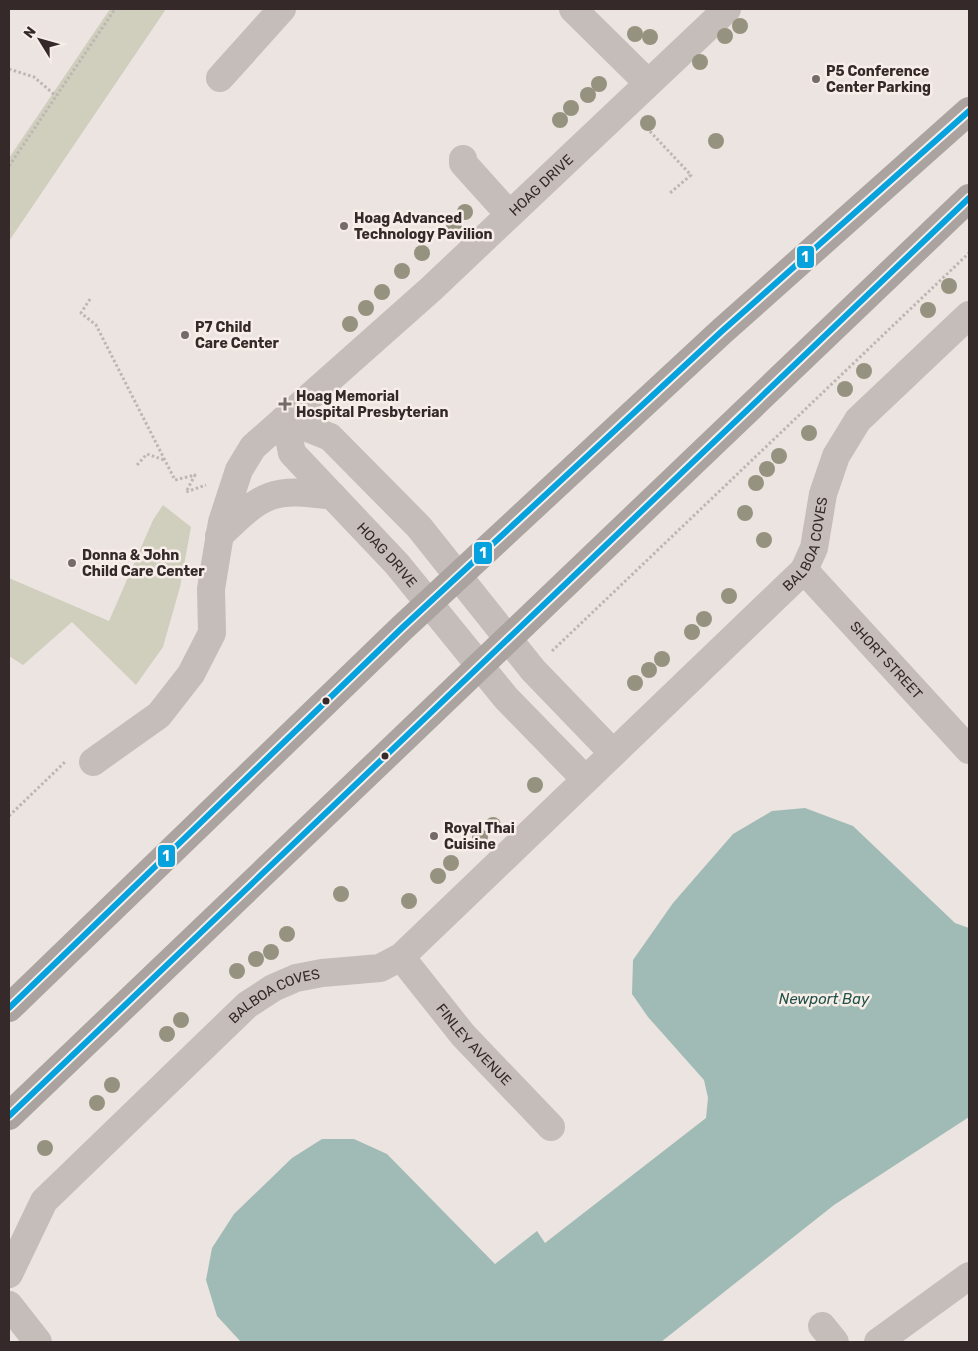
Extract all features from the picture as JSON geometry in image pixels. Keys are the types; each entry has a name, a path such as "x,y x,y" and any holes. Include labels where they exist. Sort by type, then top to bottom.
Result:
{"highway":[{"path":"9,1008 429,604 721,332 969,111"},
{"path":"9,1116 507,638 966,203"}],"street":[{"path":"220,78 282,9"},
{"path":"573,9 648,83"},
{"name":"HOAG DRIVE","path":"479,666 397,564 292,452 285,419 431,289 727,9"},
{"path":"463,159 463,163 509,214"},
{"name":"BALBOA COVES","path":"9,1274 44,1201 247,1005 273,988 296,978 322,973 380,968 401,957 804,570 814,548 823,494 836,456 858,420 969,315"},
{"path":"93,762 158,715 191,674 212,633 211,589 218,537 239,470 254,447 285,419 330,437 418,527 534,670 613,753"},
{"path":"218,537 249,507 270,495 302,492 333,496"},
{"name":"SHORT STREET","path":"804,570 969,750"},
{"path":"479,666 506,698 585,779"},
{"name":"FINLEY AVENUE","path":"401,957 464,1034 551,1127"},
{"path":"878,1342 969,1276"},
{"path":"9,1305 38,1342"}],"path":[{"path":"9,166 115,9"},
{"path":"9,69 34,77 56,96"},
{"path":"638,118 691,175 670,193"},
{"path":"550,654 969,253"},
{"path":"90,299 81,313 96,325 175,480 195,475 186,492 209,484"},
{"path":"137,465 147,454 165,460"}],"green space":[{"path":"110,9 166,9 9,241 9,158"},
{"path":"163,505 191,527 180,587 163,647 136,685 72,622 23,665 9,656 9,578 109,621 153,520"}],"water":[{"name":"Newport Bay","path":"805,808 853,826 955,923 969,928 969,1117 834,1205 661,1342 241,1342 217,1316 206,1280 212,1248 234,1214 292,1158 322,1139 354,1139 387,1154 495,1264 537,1231 545,1243 706,1118 708,1098 704,1080 648,1017 632,994 633,960 673,903 733,834 772,811"}],"transit line":[{"name":"1","path":"9,1008 402,628 721,332 969,111"},
{"name":"1","path":"9,1116 969,198"}],"place":[{"name":"P5 Conference Center Parking","path":"816,79"},
{"name":"Hoag Advanced Technology Pavilion","path":"344,226"},
{"name":"P7 Child Care Center","path":"185,335"},
{"name":"Hoag Memorial Hospital Presbyterian","path":"285,404"},
{"name":"Donna & John Child Care Center","path":"72,563"},
{"name":"Royal Thai Cuisine","path":"434,836"}]}
